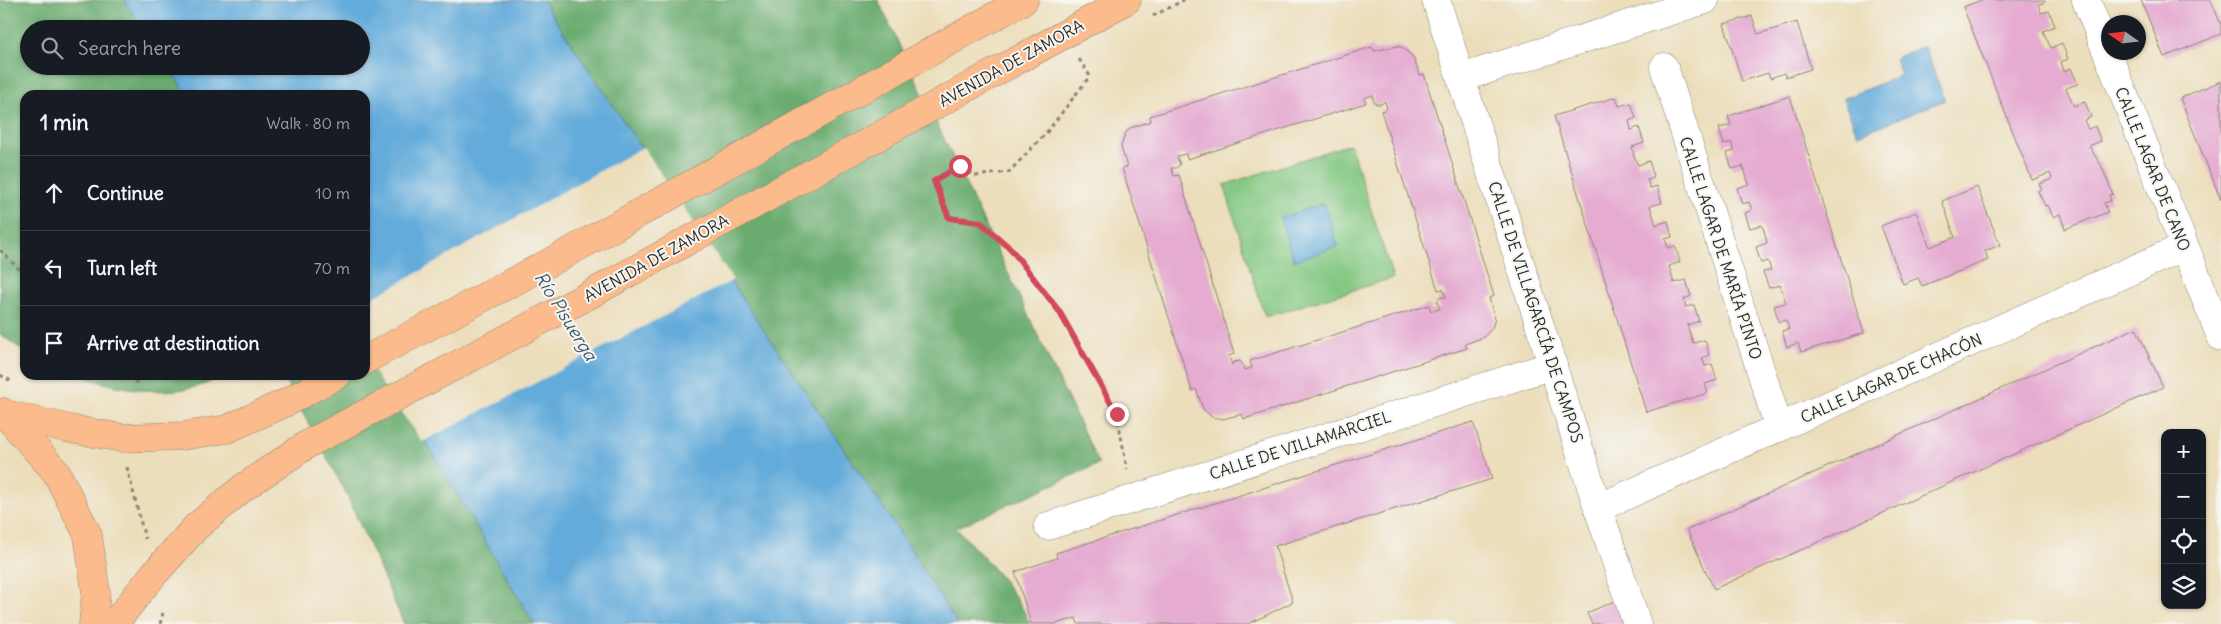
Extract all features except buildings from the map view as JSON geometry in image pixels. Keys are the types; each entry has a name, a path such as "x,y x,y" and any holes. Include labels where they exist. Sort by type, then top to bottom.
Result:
{"highway":[{"path":"370,357 558,258 1024,0"},
{"name":"AVENIDA DE ZAMORA","path":"114,624 154,574 196,527 244,487 308,444 1071,44 1127,0"},
{"path":"3,412 70,429 123,438 183,436 227,429 285,403 329,380"},
{"path":"3,412 56,472 88,535 96,592 93,624"}],"street":[{"name":"CALLE DE VILLAGARCÍA DE CAMPOS","path":"1436,0 1598,508 1637,624"},
{"path":"1461,78 1705,0"},
{"name":"CALLE LAGAR DE CANO","path":"2086,0 2221,337"},
{"name":"CALLE LAGAR DE MARÍA PINTO","path":"1664,67 1779,428"},
{"name":"CALLE LAGAR DE CHACÓN","path":"1598,508 2184,246"},
{"name":"CALLE DE VILLAMARCIEL","path":"1048,526 1553,365"}],"path":[{"path":"1071,44 1090,76 1047,132 1009,172 975,176 960,166 934,181 949,218 980,222 986,227 1011,249 1059,311 1117,414 1127,469"},
{"path":"0,250 20,269"},
{"path":"134,380 140,386"},
{"path":"123,438 126,460 154,574"}],"green space":[{"path":"0,0 124,0 137,20 20,20 20,75 174,75 184,90 20,90 20,348 0,334"},
{"path":"542,0 878,0 1099,464 956,528 1007,585 1030,624 957,624 910,548"},
{"path":"1350,144 1393,278 1265,317 1224,185"},
{"path":"370,361 431,450 534,624 404,624 347,495 285,380 370,380"},
{"path":"93,380 214,380 188,389 157,391"}],"water":[{"name":"Río Pisuerga","path":"124,0 542,0 910,548 957,624 534,624 431,450 370,361 370,90 184,90 174,75 370,75 370,20 137,20"},
{"path":"1924,46 1945,100 1858,135 1843,99 1901,75 1895,58"},
{"path":"1324,203 1338,246 1294,261 1280,218"}],"pier":[{"path":"643,147 733,280 422,442 370,366 370,299"}],"route":[{"path":"960,166 934,181 949,218 980,222 1011,249 1059,311 1117,414"}]}
